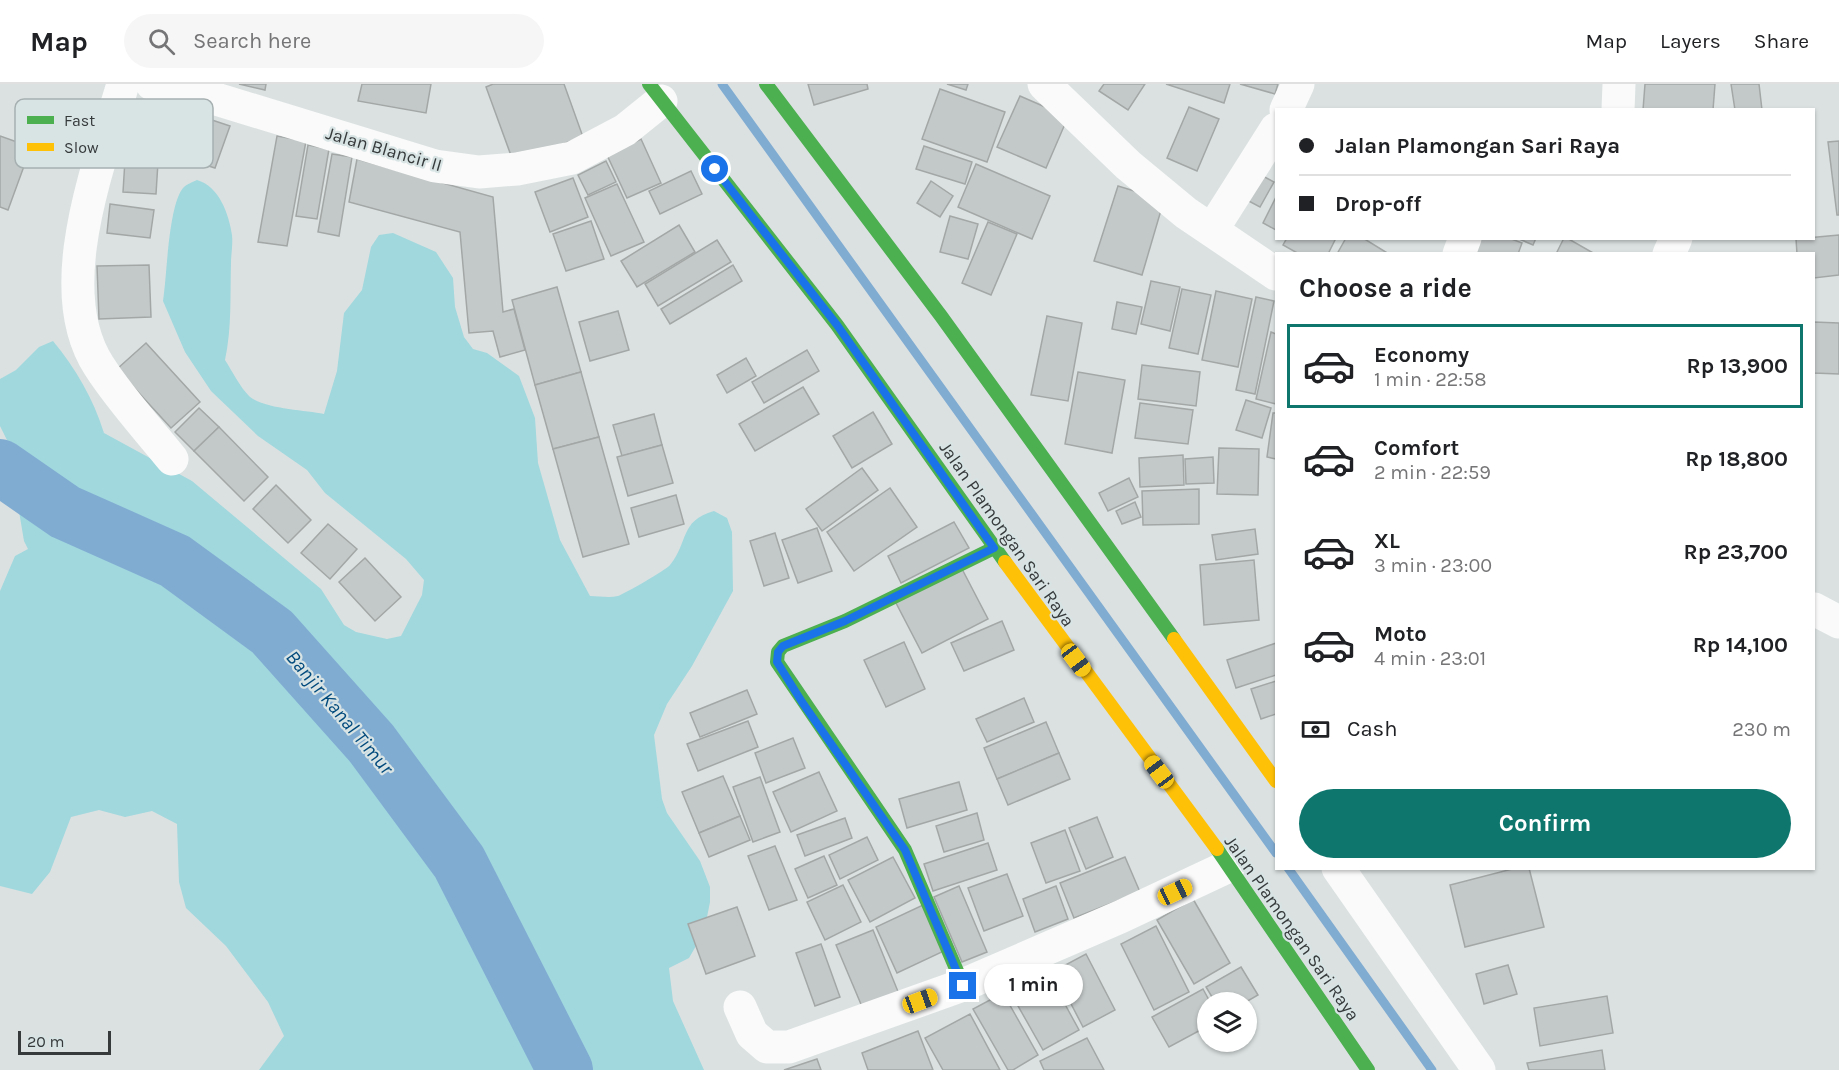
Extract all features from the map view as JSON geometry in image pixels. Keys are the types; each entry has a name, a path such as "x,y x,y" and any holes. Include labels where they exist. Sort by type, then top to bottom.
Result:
{"street":[{"path":"119,99 123,84"},
{"path":"766,84 955,335 1275,780"},
{"path":"1044,84 1128,165 1186,213 1275,273"},
{"path":"1287,108 1298,84"},
{"path":"1617,108 1619,84"},
{"name":"Jalan Blancir II","path":"160,85 203,94 435,166 479,172 517,169 572,158 626,130 655,93"},
{"name":"Jalan Plamongan Sari Raya","path":"655,93 837,325 994,548 1229,866 1368,1070"},
{"path":"1212,230 1275,131"},
{"path":"99,168 86,214 78,264 79,315 98,365 172,459"},
{"path":"963,986 905,850 802,702 777,662 778,652 783,646 845,621 994,548"},
{"path":"1815,610 1839,622"},
{"path":"740,1007 752,1034 767,1047 789,1047 963,986 1229,866"},
{"path":"1339,870 1479,1070"}],"shaded area":[{"path":"197,180 205,183 217,195 228,218 232,242 230,324 225,360 242,388 255,400 264,404 324,414 337,371 344,313 362,290 371,247 379,235 393,233 436,252 453,278 455,307 464,337 473,349 487,353 519,376 535,418 538,463 560,540 590,596 618,596 636,587 670,565 695,520 714,511 727,518 732,532 733,591 692,666 667,704 654,735 662,799 667,813 700,861 710,887 710,902 704,932 689,958 669,968 673,1001 704,1070 259,1070 284,1036 268,1002 226,946 186,908 179,882 177,824 152,811 125,817 99,810 71,817 50,872 32,894 0,886 0,591 15,556 28,549 24,541 7,440 0,426 0,379 16,370 39,347 53,341 89,396 104,433 192,481 321,589 344,625 356,632 387,639 401,636 422,595 424,580 406,559 325,493 307,470 258,436 211,391 185,352 163,301 169,237 175,207 184,187"}],"building":[{"path":"239,84 266,84 265,90"},
{"path":"362,84 431,84 426,113 358,101"},
{"path":"493,84 564,84 583,137 513,161 486,87"},
{"path":"808,84 867,84 868,89 814,105"},
{"path":"947,84 968,84 966,90"},
{"path":"1104,84 1145,84 1128,110 1099,91"},
{"path":"1166,84 1230,84 1224,103"},
{"path":"1240,84 1278,84 1275,94"},
{"path":"1645,84 1715,84 1713,108 1643,108"},
{"path":"1731,84 1759,84 1762,108 1735,108"},
{"path":"940,89 1005,112 987,162 922,139"},
{"path":"1020,96 1068,117 1046,168 997,147"},
{"path":"1189,107 1219,119 1197,171 1167,158"},
{"path":"213,120 230,126 215,168 213,167"},
{"path":"0,136 15,141 15,168 23,168 8,210 0,207"},
{"path":"277,136 306,141 287,246 258,242"},
{"path":"641,139 661,183 627,198 607,155"},
{"path":"1839,141 1839,215 1837,215 1828,142"},
{"path":"308,145 329,149 317,219 296,216"},
{"path":"924,146 972,162 965,184 916,169"},
{"path":"332,154 352,157 339,236 318,232"},
{"path":"357,159 493,197 503,312 514,309 525,350 500,357 493,331 469,333 460,232 349,202"},
{"path":"606,161 616,182 588,195 578,175"},
{"path":"976,164 1050,196 1032,239 958,207"},
{"path":"124,168 158,168 156,194 123,192"},
{"path":"691,171 702,194 660,214 649,191"},
{"path":"1255,172 1274,182 1260,207 1241,197"},
{"path":"573,178 588,217 550,232 535,192"},
{"path":"931,181 953,196 940,217 917,203"},
{"path":"617,184 644,242 611,256 585,198"},
{"path":"1118,186 1164,200 1142,275 1094,261"},
{"path":"1275,199 1275,229 1263,223"},
{"path":"110,204 154,210 150,238 107,233"},
{"path":"950,216 978,224 968,259 940,252"},
{"path":"591,221 604,259 566,271 553,234"},
{"path":"988,222 1017,234 991,295 962,283"},
{"path":"679,225 695,252 637,287 621,261"},
{"path":"1839,235 1839,275 1815,278 1815,252 1797,252 1796,240 1815,240 1815,237"},
{"path":"717,240 731,262 658,306 645,284"},
{"path":"1286,240 1335,240 1329,252 1295,252 1283,245"},
{"path":"1345,240 1366,240 1386,252 1338,252"},
{"path":"1475,240 1514,240 1522,243 1519,252 1472,252"},
{"path":"1522,240 1535,240 1533,245"},
{"path":"1563,240 1570,240 1592,252 1557,252"},
{"path":"149,265 151,317 99,319 97,266"},
{"path":"733,265 742,281 670,324 661,309"},
{"path":"1151,281 1180,287 1170,331 1141,324"},
{"path":"557,287 581,372 535,385 512,300"},
{"path":"1182,289 1211,295 1198,354 1169,348"},
{"path":"1216,291 1252,299 1238,367 1202,360"},
{"path":"1256,297 1274,301 1255,394 1236,390"},
{"path":"1117,302 1142,307 1136,334 1112,329"},
{"path":"618,311 629,350 590,361 579,322"},
{"path":"1047,316 1082,323 1068,401 1031,395"},
{"path":"1815,322 1839,323 1839,374 1815,373"},
{"path":"1271,332 1275,334 1275,404 1256,399"},
{"path":"146,343 200,402 171,428 117,369"},
{"path":"807,350 819,371 764,403 752,382"},
{"path":"746,358 756,376 727,393 717,375"},
{"path":"1142,365 1200,372 1196,406 1138,399"},
{"path":"581,372 599,437 553,449 535,385"},
{"path":"1078,372 1125,380 1112,453 1065,444"},
{"path":"803,387 819,414 755,451 739,424"},
{"path":"1246,400 1271,408 1262,438 1236,430"},
{"path":"1140,403 1193,410 1188,444 1135,438"},
{"path":"199,408 219,427 194,451 175,432"},
{"path":"873,412 892,444 852,468 833,436"},
{"path":"1273,413 1275,413 1275,459 1267,457"},
{"path":"654,414 662,445 622,456 613,425"},
{"path":"219,427 268,477 244,501 194,451"},
{"path":"599,437 629,544 583,557 553,449"},
{"path":"662,445 673,483 628,496 617,457"},
{"path":"1219,448 1259,449 1258,495 1217,494"},
{"path":"1183,455 1184,485 1140,487 1139,458"},
{"path":"1213,457 1214,483 1186,484 1185,459"},
{"path":"862,468 878,490 822,531 806,509"},
{"path":"1129,478 1138,497 1108,511 1099,493"},
{"path":"276,485 311,520 288,543 253,509"},
{"path":"890,488 917,527 854,571 827,532"},
{"path":"1199,489 1199,524 1143,525 1142,491"},
{"path":"676,495 684,524 639,537 631,508"},
{"path":"1135,502 1141,517 1122,524 1116,511"},
{"path":"954,522 969,548 901,583 888,556"},
{"path":"328,524 357,549 330,579 301,553"},
{"path":"817,528 832,571 798,583 782,540"},
{"path":"1255,529 1258,554 1216,560 1212,535"},
{"path":"775,533 789,578 764,586 750,541"},
{"path":"365,558 401,597 375,621 339,582"},
{"path":"1254,560 1259,620 1204,625 1200,565"},
{"path":"961,567 988,619 922,653 895,601"},
{"path":"1002,621 1014,650 964,671 951,643"},
{"path":"904,642 925,689 886,707 864,660"},
{"path":"1275,643 1275,675 1236,688 1227,660"},
{"path":"1275,681 1275,714 1261,719 1251,689"},
{"path":"747,690 757,714 700,737 690,713"},
{"path":"1024,698 1034,722 987,742 976,719"},
{"path":"748,721 758,747 698,771 687,744"},
{"path":"1046,722 1059,753 997,779 984,748"},
{"path":"793,738 805,768 766,783 755,753"},
{"path":"1059,753 1070,779 1008,805 997,779"},
{"path":"819,772 837,811 791,832 773,792"},
{"path":"723,776 740,816 699,833 682,792"},
{"path":"760,777 780,832 753,842 733,787"},
{"path":"959,782 967,810 907,828 899,799"},
{"path":"977,813 984,840 944,852 936,826"},
{"path":"740,816 750,840 709,857 699,833"},
{"path":"1097,817 1113,857 1086,869 1069,828"},
{"path":"845,818 852,838 805,856 797,835"},
{"path":"1065,830 1080,871 1046,883 1031,843"},
{"path":"867,837 878,860 840,879 829,855"},
{"path":"988,843 997,870 933,891 924,864"},
{"path":"775,846 797,900 769,910 748,856"},
{"path":"824,856 837,885 808,898 795,869"},
{"path":"893,857 915,898 870,922 848,880"},
{"path":"1125,857 1140,892 1074,918 1060,883"},
{"path":"1508,870 1530,870 1544,927 1465,947 1450,885"},
{"path":"1007,874 1023,916 984,931 968,888"},
{"path":"843,885 861,922 825,940 807,902"},
{"path":"959,886 987,952 962,962 934,897"},
{"path":"1056,886 1068,919 1035,932 1023,899"},
{"path":"1193,899 1230,963 1194,984 1157,920"},
{"path":"923,905 944,951 897,973 876,927"},
{"path":"737,907 755,956 706,974 688,924"},
{"path":"1156,926 1189,992 1154,1010 1121,944"},
{"path":"873,930 899,994 863,1009 836,945"},
{"path":"821,944 840,997 815,1006 796,953"},
{"path":"1086,954 1115,1010 1083,1027 1054,971"},
{"path":"1042,962 1079,1030 1043,1050 1005,983"},
{"path":"1508,965 1517,994 1484,1004 1476,974"},
{"path":"1241,967 1256,992 1209,992 1206,987"},
{"path":"1197,992 1197,1032 1169,1047 1152,1017"},
{"path":"1003,993 1038,1055 1013,1070 1008,1070 973,1009"},
{"path":"1607,996 1613,1033 1540,1046 1534,1008"},
{"path":"970,1014 1000,1070 943,1070 925,1038"},
{"path":"918,1031 933,1070 868,1070 862,1053"},
{"path":"1087,1038 1104,1070 1044,1070 1040,1061"},
{"path":"1602,1050 1605,1070 1529,1070 1527,1063"},
{"path":"817,1059 821,1070 784,1070"}],"waterway":[{"path":"722,84 1275,852"},
{"name":"Banjir Kanal Timur","path":"0,467 65,512 175,561 272,632 371,743 459,862 565,1070"},
{"path":"1289,870 1432,1070"}],"traffic: fast":[{"path":"649,84 837,325 1005,562"},
{"path":"766,84 941,316 1174,639"},
{"path":"963,985 905,850 777,662 778,652 783,646 845,621 994,548"},
{"path":"1217,849 1368,1070"}],"traffic: slow":[{"path":"1005,562 1217,849"},
{"path":"1174,639 1275,780"}],"route":[{"path":"715,169 837,325 994,548 845,621 783,646 778,652 777,662 802,702 905,850 963,986"}]}
